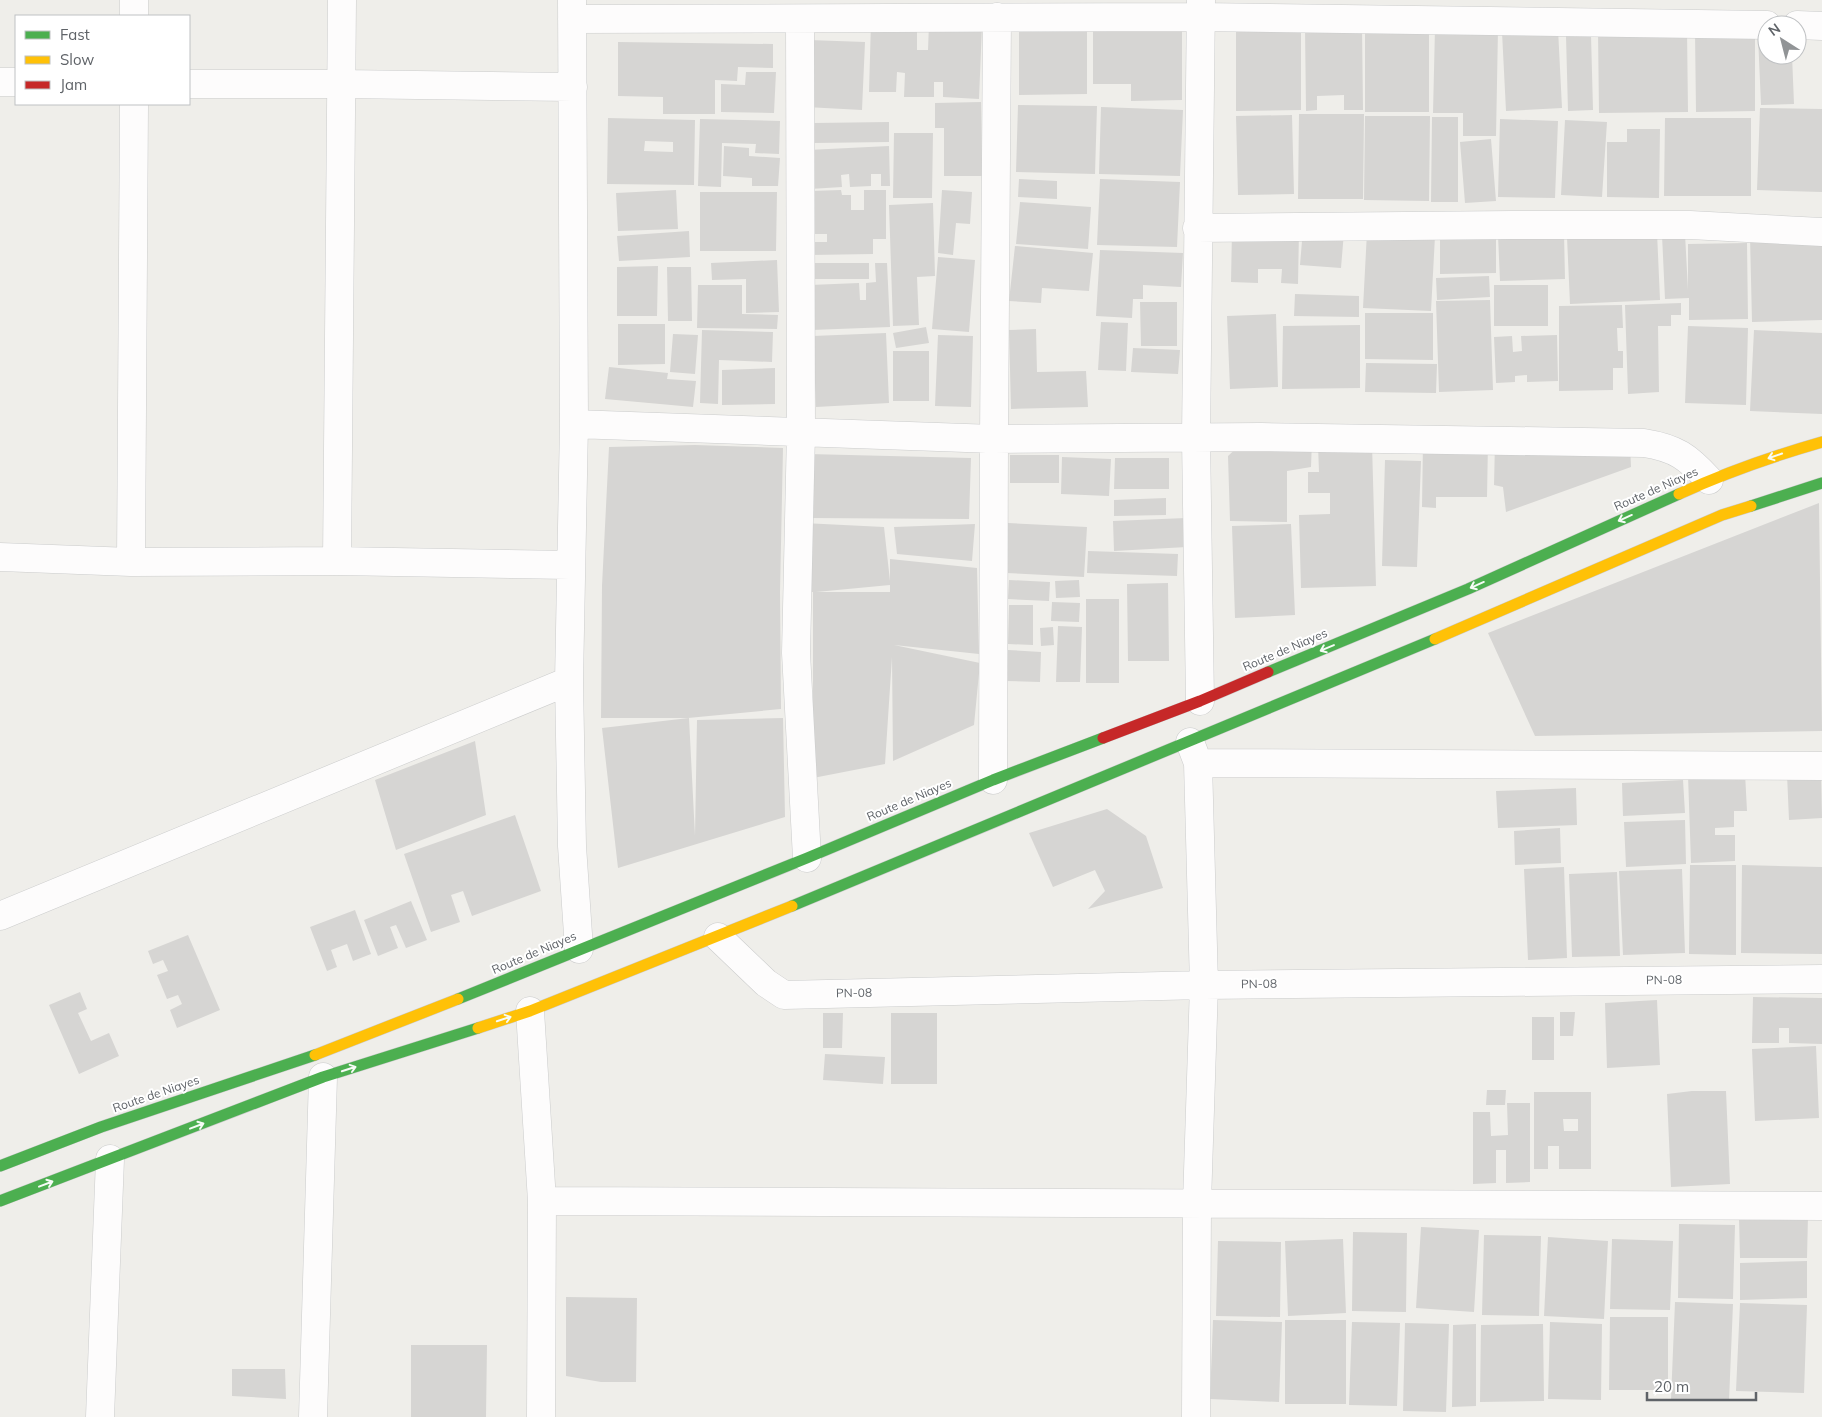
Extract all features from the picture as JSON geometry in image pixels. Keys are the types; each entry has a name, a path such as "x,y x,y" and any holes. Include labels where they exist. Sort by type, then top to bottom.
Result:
{"main road":[{"name":"Route de Niayes","path":"0,1166 101,1127 329,1050 517,976 993,780 1200,701 1468,589 1709,480 1778,455 1822,442"},
{"path":"0,1201 323,1077 530,1011 1194,753 1458,630 1722,515 1822,483"}],"street":[{"path":"134,0 134,15"},
{"path":"337,561 342,0"},
{"path":"1200,701 1196,438 1201,8"},
{"path":"579,949 572,846 569,681 574,424 572,10 800,19 998,18 1201,8 1757,25"},
{"path":"993,780 998,18"},
{"path":"800,19 801,432 796,653 806,858"},
{"path":"1807,26 1822,26"},
{"path":"0,82 15,82"},
{"path":"190,84 573,87"},
{"path":"131,562 134,105"},
{"path":"1197,228 1651,225 1822,232"},
{"path":"574,424 994,438 1196,438 1644,443 1661,446 1691,460 1709,480"},
{"path":"0,557 131,562 337,561 570,565"},
{"path":"0,916 569,681"},
{"path":"1196,1417 1196,1203 1204,985 1194,753 1822,766"},
{"name":"PN-08","path":"718,937 766,983 784,995 1204,985 1822,979"},
{"path":"530,1011 542,1201 541,1417"},
{"path":"313,1417 323,1077"},
{"path":"100,1417 110,1159"},
{"path":"542,1201 1822,1206"}],"building":[{"path":"871,22 917,24 917,50 928,50 929,24 982,25 979,99 943,97 943,82 934,82 934,97 904,97 905,73 897,72 896,92 869,92"},
{"path":"1362,26 1363,110 1344,110 1344,95 1317,96 1317,110 1306,111 1305,27"},
{"path":"1093,27 1182,27 1182,100 1131,101 1131,84 1093,84"},
{"path":"1301,27 1301,110 1236,111 1236,28"},
{"path":"1365,28 1429,28 1429,112 1365,112"},
{"path":"1435,28 1498,29 1496,136 1463,136 1463,113 1433,113"},
{"path":"1019,29 1087,29 1087,94 1019,95"},
{"path":"1558,29 1562,108 1506,111 1502,32"},
{"path":"1687,30 1688,112 1599,113 1598,31"},
{"path":"1755,31 1755,111 1696,112 1695,32"},
{"path":"1591,35 1593,110 1568,111 1566,36"},
{"path":"809,40 865,42 862,110 806,107"},
{"path":"618,42 773,44 773,68 738,67 737,81 715,80 715,114 663,114 663,97 618,96"},
{"path":"1759,65 1792,65 1794,104 1761,105"},
{"path":"746,72 776,72 774,113 721,112 721,84 745,85"},
{"path":"981,102 982,176 944,176 944,128 935,128 935,103"},
{"path":"1018,105 1097,106 1095,174 1016,172"},
{"path":"1101,107 1183,110 1180,176 1099,174"},
{"path":"1760,108 1822,109 1822,192 1757,190"},
{"path":"1299,114 1364,114 1363,199 1298,199"},
{"path":"1292,115 1294,194 1238,195 1236,116"},
{"path":"1365,116 1430,116 1429,201 1364,200"},
{"path":"1432,117 1458,117 1458,202 1431,202"},
{"path":"608,118 695,120 694,185 607,184","holes":["645,141 673,142 673,152 644,151"]},
{"path":"1665,118 1751,118 1751,196 1664,196"},
{"path":"700,119 780,121 779,154 755,153 756,144 722,143 721,187 698,186"},
{"path":"1500,119 1558,121 1555,198 1498,197"},
{"path":"1565,120 1607,122 1602,197 1561,195"},
{"path":"889,122 889,142 814,143 814,123"},
{"path":"1627,129 1660,129 1659,198 1607,197 1607,142 1627,142"},
{"path":"894,133 933,133 932,198 893,198"},
{"path":"1491,139 1496,201 1465,203 1460,142"},
{"path":"724,146 749,148 749,156 780,158 778,186 752,186 752,178 723,176"},
{"path":"889,146 890,186 881,186 881,174 871,174 871,186 850,187 849,174 841,175 842,187 810,189 808,150"},
{"path":"1019,179 1057,181 1057,199 1018,197"},
{"path":"1100,179 1180,182 1177,247 1097,245"},
{"path":"676,190 678,229 618,231 616,193"},
{"path":"841,190 842,195 851,195 851,210 864,210 864,190 886,190 886,239 873,239 873,254 810,255 810,242 827,242 827,234 810,234 810,191"},
{"path":"942,190 972,192 970,224 956,223 953,255 938,253"},
{"path":"700,192 777,192 776,251 700,251"},
{"path":"1020,202 1091,207 1088,249 1016,244"},
{"path":"933,203 935,276 917,277 919,325 893,326 889,205"},
{"path":"1303,229 1344,232 1341,268 1300,265"},
{"path":"689,231 690,257 619,261 617,236"},
{"path":"1232,231 1299,231 1298,284 1281,283 1282,269 1258,269 1258,283 1231,282"},
{"path":"1367,232 1435,236 1431,311 1363,308"},
{"path":"1657,232 1660,300 1570,304 1567,237"},
{"path":"1496,233 1496,273 1440,274 1440,234"},
{"path":"1564,233 1565,279 1500,281 1498,235"},
{"path":"1685,234 1688,290 1688,244 1747,243 1748,319 1689,320 1689,298 1665,299 1662,235"},
{"path":"1822,234 1822,320 1752,322 1750,236"},
{"path":"1015,246 1093,253 1089,291 1042,288 1041,303 1009,301"},
{"path":"1100,250 1183,253 1181,287 1143,285 1143,299 1133,299 1132,318 1096,316"},
{"path":"938,257 975,260 969,332 932,329"},
{"path":"777,260 779,312 746,313 746,279 712,280 711,263"},
{"path":"811,263 869,263 869,279 811,279"},
{"path":"875,263 887,263 890,327 811,330 810,285 859,283 860,300 866,300 866,283 876,282"},
{"path":"658,266 657,316 617,316 617,267"},
{"path":"667,267 691,267 692,321 668,321"},
{"path":"1489,276 1490,297 1437,300 1436,278"},
{"path":"698,285 742,285 742,314 778,315 777,329 697,328"},
{"path":"1494,285 1548,285 1548,326 1494,326"},
{"path":"1295,294 1359,296 1359,317 1294,316"},
{"path":"1490,300 1493,390 1439,392 1436,301"},
{"path":"1140,302 1177,302 1177,346 1141,346"},
{"path":"1681,303 1681,315 1671,315 1671,326 1658,326 1659,392 1628,394 1625,305"},
{"path":"1622,305 1623,328 1617,328 1618,351 1623,351 1623,368 1613,368 1613,390 1559,391 1559,306"},
{"path":"1365,313 1433,313 1433,360 1365,359"},
{"path":"1276,314 1278,387 1230,389 1227,316"},
{"path":"1101,322 1128,323 1126,371 1098,370"},
{"path":"618,324 665,324 665,364 618,365"},
{"path":"1360,325 1360,388 1282,389 1283,326"},
{"path":"1688,326 1748,328 1746,405 1685,403"},
{"path":"926,327 929,343 896,348 893,333"},
{"path":"1036,329 1037,372 1086,371 1088,407 1011,409 1009,330"},
{"path":"702,330 773,332 772,362 719,360 718,404 700,403"},
{"path":"1754,330 1822,333 1822,414 1750,411"},
{"path":"886,333 889,403 816,407 813,336"},
{"path":"673,334 698,335 695,374 670,372"},
{"path":"938,335 973,336 971,407 935,406"},
{"path":"1557,335 1558,381 1527,382 1527,375 1515,376 1515,382 1496,383 1494,337 1512,336 1513,352 1522,351 1521,336"},
{"path":"1133,348 1180,350 1178,374 1131,372"},
{"path":"893,351 929,351 929,401 893,401"},
{"path":"1366,363 1437,364 1436,393 1365,392"},
{"path":"609,367 668,373 667,379 696,381 693,407 605,399"},
{"path":"775,368 775,404 722,405 722,370"},
{"path":"1312,440 1311,467 1287,471 1287,522 1230,521 1228,456 1243,442"},
{"path":"1423,442 1488,442 1487,497 1436,497 1436,508 1422,507"},
{"path":"1495,442 1630,443 1631,467 1506,512 1503,487 1494,485"},
{"path":"1372,444 1376,586 1301,588 1299,515 1330,514 1330,493 1308,493 1308,472 1319,472 1318,445"},
{"path":"695,445 783,448 780,592 781,709 688,718 601,718 602,586 609,447"},
{"path":"808,454 971,458 969,519 809,518"},
{"path":"1010,455 1059,455 1059,483 1010,483"},
{"path":"1062,457 1111,459 1109,496 1061,494"},
{"path":"1115,458 1169,458 1169,489 1114,489"},
{"path":"1385,460 1421,461 1417,567 1382,566"},
{"path":"1166,498 1166,515 1114,516 1114,500"},
{"path":"1819,503 1822,731 1535,736 1488,633"},
{"path":"1186,518 1187,547 1114,551 1113,521"},
{"path":"803,523 884,527 890,581 890,559 977,568 979,654 894,645 980,663 974,725 893,761 892,657 885,764 813,778 813,592 805,593","holes":["890,585 890,592 816,592"]},
{"path":"1008,523 1087,527 1084,577 1006,573"},
{"path":"975,524 972,561 897,554 894,527"},
{"path":"1291,524 1295,615 1235,618 1232,526"},
{"path":"1088,551 1178,554 1177,576 1087,573"},
{"path":"1009,580 1050,582 1049,601 1008,599"},
{"path":"1079,580 1080,597 1056,598 1055,581"},
{"path":"1168,583 1169,661 1128,661 1127,584"},
{"path":"1086,599 1119,599 1119,683 1086,683"},
{"path":"1052,602 1080,603 1079,622 1051,621"},
{"path":"1009,605 1033,605 1033,645 1008,644"},
{"path":"1058,626 1082,627 1080,682 1056,682"},
{"path":"1053,627 1054,645 1041,646 1040,628"},
{"path":"1008,650 1041,652 1040,682 1006,681"},
{"path":"689,718 695,836 697,720 783,718 785,817 618,868 602,728"},
{"path":"475,741 486,815 396,850 375,780"},
{"path":"1821,772 1822,818 1789,820 1787,774"},
{"path":"1745,773 1747,811 1734,811 1734,827 1715,828 1715,835 1735,835 1735,861 1691,863 1688,775"},
{"path":"1683,780 1685,813 1623,816 1622,783"},
{"path":"1576,788 1577,825 1498,828 1496,791"},
{"path":"1107,809 1146,836 1163,888 1088,909 1105,891 1095,870 1053,887 1029,833"},
{"path":"515,815 541,891 472,916 463,891 451,895 460,922 431,932 404,854"},
{"path":"1685,820 1686,864 1626,867 1624,822"},
{"path":"1560,828 1561,863 1515,865 1514,831"},
{"path":"1690,865 1736,865 1736,955 1689,954"},
{"path":"1742,865 1822,867 1822,954 1741,953"},
{"path":"1564,867 1567,958 1528,960 1524,869"},
{"path":"1682,869 1685,953 1623,955 1619,871"},
{"path":"1617,872 1620,956 1572,957 1569,874"},
{"path":"411,901 427,940 406,948 396,925 390,927 398,948 378,956 364,920"},
{"path":"355,910 371,954 353,961 347,944 331,950 337,967 327,971 310,927"},
{"path":"188,935 220,1010 177,1028 170,1010 182,1004 178,995 167,999 157,975 168,971 163,960 153,964 148,951"},
{"path":"80,992 87,1009 78,1013 91,1041 109,1033 119,1056 79,1074 49,1005"},
{"path":"1753,997 1822,998 1822,1044 1789,1043 1789,1028 1779,1028 1779,1043 1752,1043"},
{"path":"1657,1000 1660,1065 1607,1068 1605,1003"},
{"path":"1560,1012 1575,1012 1573,1036 1560,1036"},
{"path":"823,1013 843,1013 842,1048 823,1048"},
{"path":"891,1013 937,1013 937,1084 891,1084"},
{"path":"1532,1017 1554,1017 1554,1060 1532,1060"},
{"path":"1816,1046 1819,1118 1755,1121 1752,1049"},
{"path":"825,1054 885,1057 883,1084 823,1080"},
{"path":"1487,1090 1506,1090 1505,1105 1486,1105"},
{"path":"1692,1091 1726,1091 1730,1184 1671,1187 1667,1094"},
{"path":"1534,1092 1591,1092 1591,1169 1559,1169 1559,1146 1548,1146 1548,1169 1534,1169","holes":["1563,1119 1578,1119 1578,1131 1564,1131"]},
{"path":"1507,1103 1530,1103 1530,1182 1506,1183 1506,1150 1496,1150 1496,1183 1473,1184 1473,1112 1490,1112 1491,1136 1508,1135"},
{"path":"1808,1216 1807,1258 1740,1258 1739,1217"},
{"path":"1679,1224 1735,1225 1733,1299 1678,1298"},
{"path":"1421,1227 1479,1230 1474,1312 1416,1308"},
{"path":"1353,1232 1407,1233 1406,1312 1352,1311"},
{"path":"1484,1235 1541,1236 1539,1316 1482,1315"},
{"path":"1548,1237 1608,1241 1604,1319 1544,1316"},
{"path":"1343,1239 1346,1313 1288,1316 1285,1241"},
{"path":"1612,1239 1673,1241 1670,1310 1610,1309"},
{"path":"1218,1241 1281,1242 1280,1317 1216,1316"},
{"path":"1807,1261 1807,1298 1740,1300 1740,1263"},
{"path":"566,1297 637,1298 636,1382 601,1382 566,1376"},
{"path":"1675,1302 1733,1304 1729,1401 1671,1399"},
{"path":"1740,1303 1807,1305 1804,1393 1736,1391"},
{"path":"1610,1317 1668,1317 1668,1390 1609,1390"},
{"path":"1213,1320 1282,1322 1279,1402 1210,1399"},
{"path":"1285,1320 1346,1320 1346,1404 1285,1404"},
{"path":"1352,1322 1400,1323 1397,1406 1349,1405"},
{"path":"1550,1322 1602,1324 1601,1400 1548,1399"},
{"path":"1405,1323 1449,1324 1446,1412 1403,1411"},
{"path":"1476,1324 1476,1406 1452,1407 1453,1325"},
{"path":"1543,1324 1544,1401 1480,1402 1481,1325"},
{"path":"411,1345 487,1345 486,1417 411,1417"},
{"path":"232,1369 285,1369 286,1399 232,1396"}],"traffic: fast":[{"path":"1751,506 1822,483"},
{"path":"1268,672 1468,589 1679,494"},
{"path":"792,906 1435,639"},
{"path":"458,999 807,858 993,780 1103,738"},
{"path":"0,1201 323,1077 478,1028"},
{"path":"0,1166 101,1127 315,1055"}],"traffic: slow":[{"path":"1679,494 1749,465 1822,442"},
{"path":"1435,639 1722,515 1751,506"},
{"path":"478,1028 530,1011 792,906"},
{"path":"315,1055 458,999"}],"traffic: jam":[{"path":"1103,738 1200,701 1268,672"}]}
